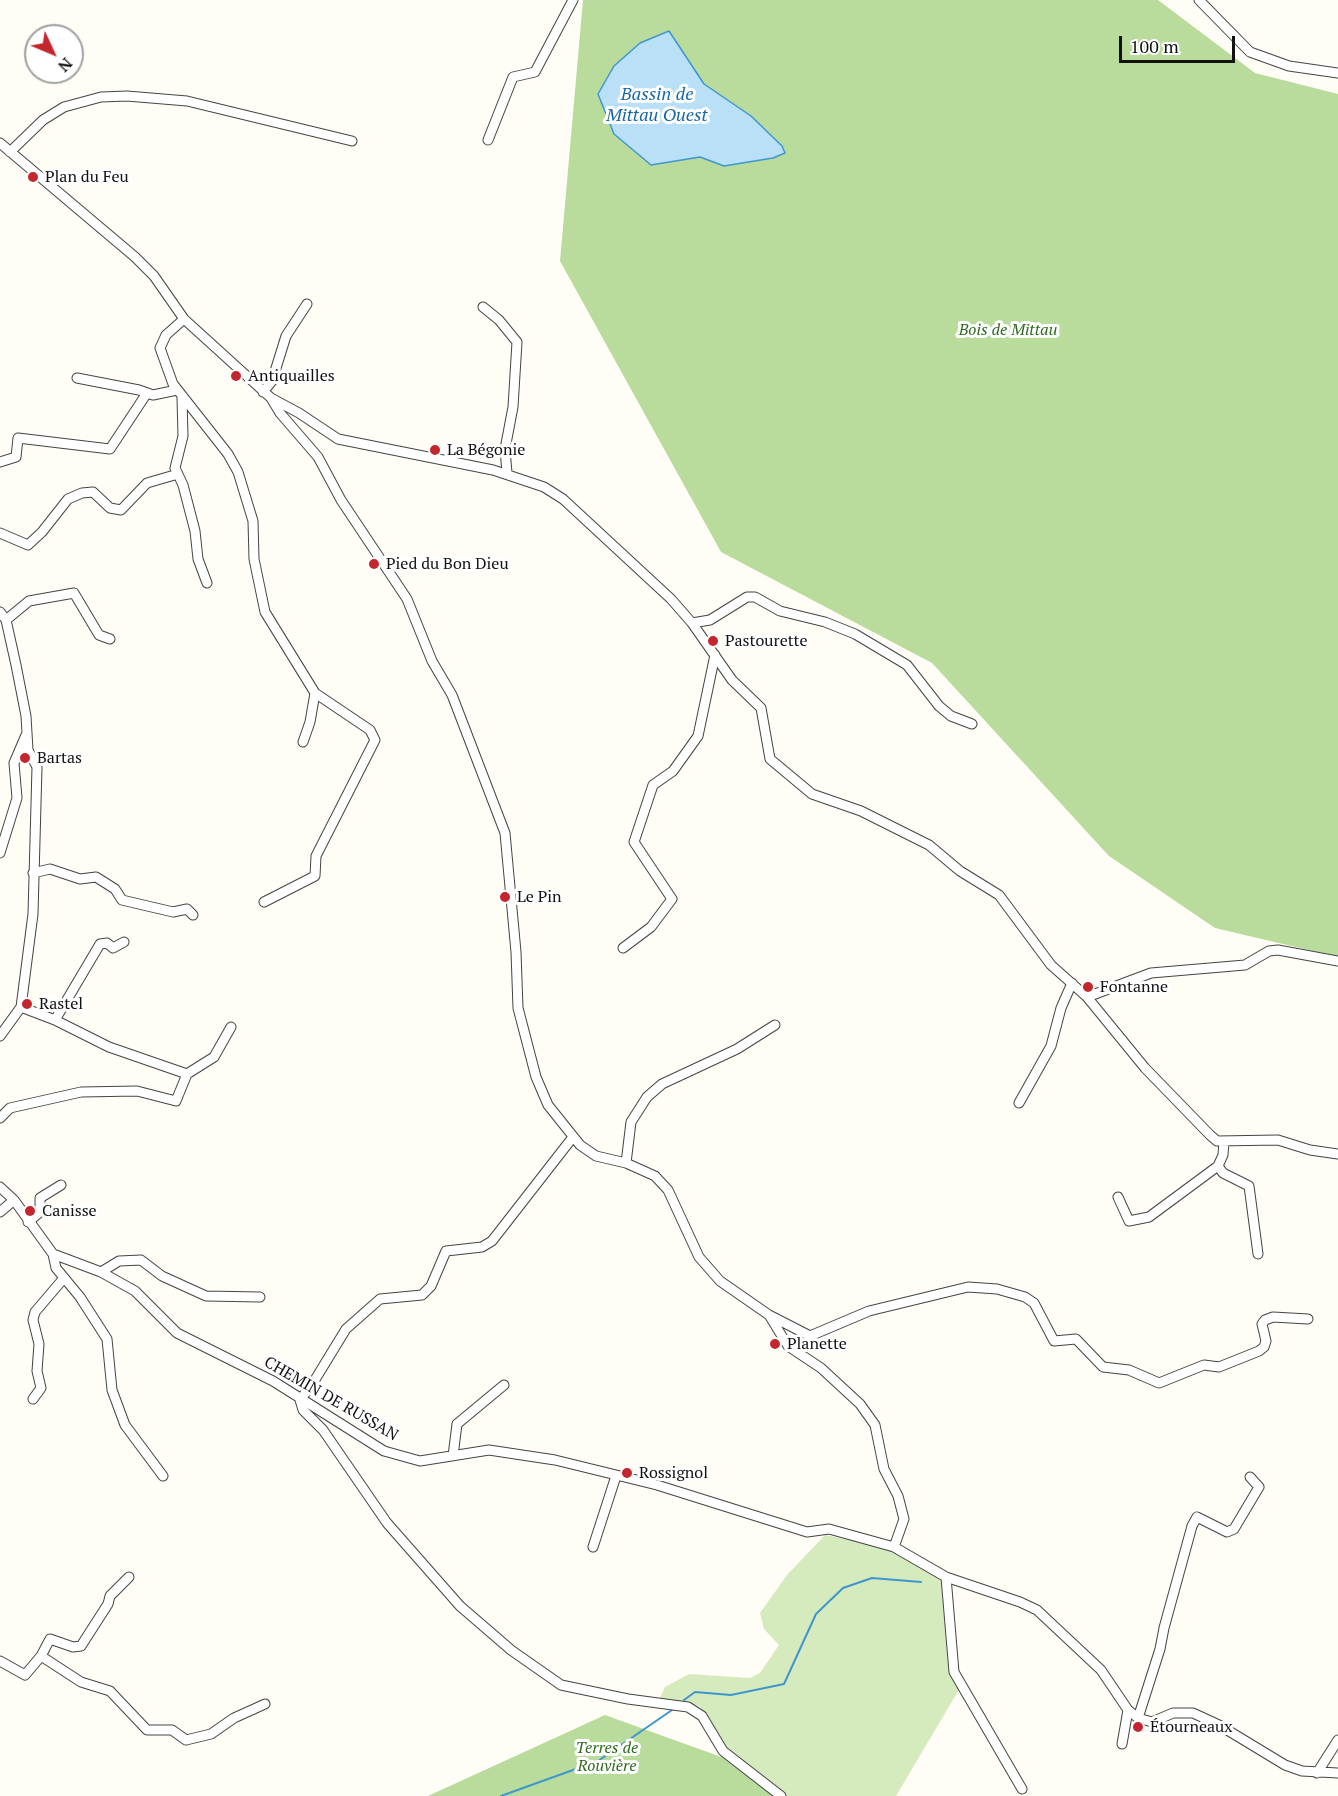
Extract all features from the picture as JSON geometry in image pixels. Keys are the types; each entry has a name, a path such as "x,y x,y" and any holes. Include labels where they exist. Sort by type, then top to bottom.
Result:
{"street":[{"path":"488,140 513,77 535,72 573,0"},
{"path":"1199,0 1250,52 1289,66 1338,73"},
{"path":"10,152 43,120 64,107 110,96 187,101 352,141"},
{"path":"0,143 135,257 154,276 184,319 271,398 299,413 338,439 370,447 417,453 507,473 544,488 563,499 671,599 692,623 732,680 761,708 770,759 812,794 861,811 929,845 960,871 999,895 1051,965 1087,997 1145,1068 1217,1141 1278,1140 1310,1150 1338,1154"},
{"path":"262,392 272,381 286,336 307,304"},
{"path":"483,308 499,320 517,342 513,407 505,449 507,473"},
{"path":"184,319 166,335 160,348 180,394 228,454 238,472 253,521 254,559 265,612 315,693 370,730 375,740 316,856 315,876 264,902"},
{"path":"77,378 153,395 180,394"},
{"path":"0,462 16,457 18,438 110,449 147,393"},
{"path":"180,394 183,436 175,468 195,531 198,559 207,584"},
{"path":"271,398 280,413 318,457 341,500 407,598 432,661 452,695 505,834 516,952 518,1008 540,1088 548,1104 573,1137 596,1156 648,1171 668,1190 699,1257 720,1281 769,1315 810,1336 869,1311 968,1287 998,1289 1025,1297 1034,1303 1054,1341 1076,1339 1103,1367 1129,1370 1159,1383 1204,1365 1219,1367 1258,1351 1264,1347 1266,1341 1262,1324 1265,1320 1273,1317 1308,1319"},
{"path":"0,534 28,544 42,532 68,499 82,493 93,492 110,508 121,510 147,483 178,474"},
{"path":"0,1036 21,1007 33,914 37,767 28,750 26,716 3,616 28,602 74,593 99,634 110,639"},
{"path":"692,623 710,620 747,597 755,597 780,611 825,622 855,634 907,665 939,706 951,716 972,724"},
{"path":"623,948 651,927 672,899 634,842 653,785 673,771 698,736 715,655"},
{"path":"303,742 310,722 315,693"},
{"path":"0,853 17,798 14,763 27,732"},
{"path":"33,873 50,870 81,879 96,877 115,889 122,900 173,912 187,909 193,915"},
{"path":"56,1020 100,944 107,943 113,948 124,942"},
{"path":"1087,997 1151,973 1245,965 1269,951 1278,950 1338,961"},
{"path":"1019,1103 1052,1046 1061,1008 1072,983"},
{"path":"21,1007 56,1020 109,1047 187,1074"},
{"path":"626,1163 631,1122 647,1097 662,1084 737,1048 775,1025"},
{"path":"0,1118 10,1108 81,1092 136,1091 176,1101 187,1074 214,1057 231,1027"},
{"path":"573,1137 492,1241 482,1247 447,1251 431,1286 422,1295 380,1299 346,1329 300,1400 303,1410 320,1419 387,1523 460,1606 511,1650 561,1685 628,1699 688,1707 702,1716 723,1751 781,1796"},
{"path":"1118,1197 1129,1221 1149,1217 1218,1166 1224,1141"},
{"path":"1218,1166 1223,1173 1249,1186 1258,1254"},
{"path":"28,1222 40,1212 40,1198 61,1185"},
{"path":"0,1187 14,1200 53,1254 56,1268 107,1339 112,1390 125,1425 163,1476"},
{"path":"0,1212 14,1200"},
{"name":"CHEMIN DE RUSSAN","path":"53,1254 101,1272 135,1291 177,1333 273,1381 300,1400"},
{"path":"101,1272 119,1261 141,1260 162,1276 206,1296 260,1297"},
{"path":"33,1400 41,1388 37,1371 39,1344 33,1320 35,1312 64,1278"},
{"path":"769,1315 788,1346 821,1368 860,1404 874,1425 885,1469 898,1496 904,1519 894,1547"},
{"path":"453,1456 457,1424 504,1385"},
{"name":"CHEMIN DE RUSSAN","path":"320,1419 384,1451 420,1461 489,1450 555,1460 657,1485 807,1532 829,1529 894,1547 946,1577 1037,1610 1101,1670 1128,1710 1138,1718"},
{"path":"593,1547 616,1476"},
{"path":"1250,1477 1260,1487 1234,1529 1227,1532 1197,1516 1192,1526 1164,1628 1161,1649 1138,1718 1152,1722 1173,1713 1193,1713 1219,1725 1285,1765 1317,1773 1338,1773"},
{"path":"0,1661 25,1675 41,1656 50,1639 73,1647 81,1646 108,1604 110,1596 129,1577"},
{"path":"946,1577 954,1672 1022,1789"},
{"path":"41,1656 81,1682 110,1691 147,1730 172,1730 186,1740 211,1734 234,1718 265,1704"},
{"path":"1122,1743 1128,1710"},
{"path":"1317,1773 1338,1740"}],"green space":[{"name":"Bois de Mittau","path":"583,0 1158,0 1255,73 1338,94 1338,957 1215,928 1109,856 932,663 721,552 560,261"},
{"path":"825,1535 879,1546 896,1552 941,1578 948,1664 960,1688 896,1796 785,1796 722,1745 699,1706 660,1698 665,1687 689,1674 750,1678 760,1673 779,1645 764,1629 760,1613 787,1575"},
{"name":"Terres de Rouvière","path":"605,1715 727,1759 773,1796 428,1796"}],"water":[{"name":"Bassin de Mittau Ouest","path":"669,31 704,84 751,116 782,146 785,153 773,158 724,166 700,157 651,165 614,134 598,94 614,66 640,43"}],"waterway":[{"path":"684,1700 695,1692 731,1695 784,1684 816,1614 843,1588 872,1578 921,1582"},
{"path":"501,1796 598,1761 672,1710"}],"place":[{"name":"Plan du Feu","path":"33,177"},
{"name":"Antiquailles","path":"236,376"},
{"name":"La Bégonie","path":"435,450"},
{"name":"Pied du Bon Dieu","path":"374,564"},
{"name":"Pastourette","path":"713,641"},
{"name":"Bartas","path":"25,758"},
{"name":"Le Pin","path":"505,897"},
{"name":"Fontanne","path":"1088,987"},
{"name":"Rastel","path":"27,1004"},
{"name":"Canisse","path":"30,1211"},
{"name":"Planette","path":"775,1344"},
{"name":"Rossignol","path":"627,1473"},
{"name":"Étourneaux","path":"1138,1727"}]}
